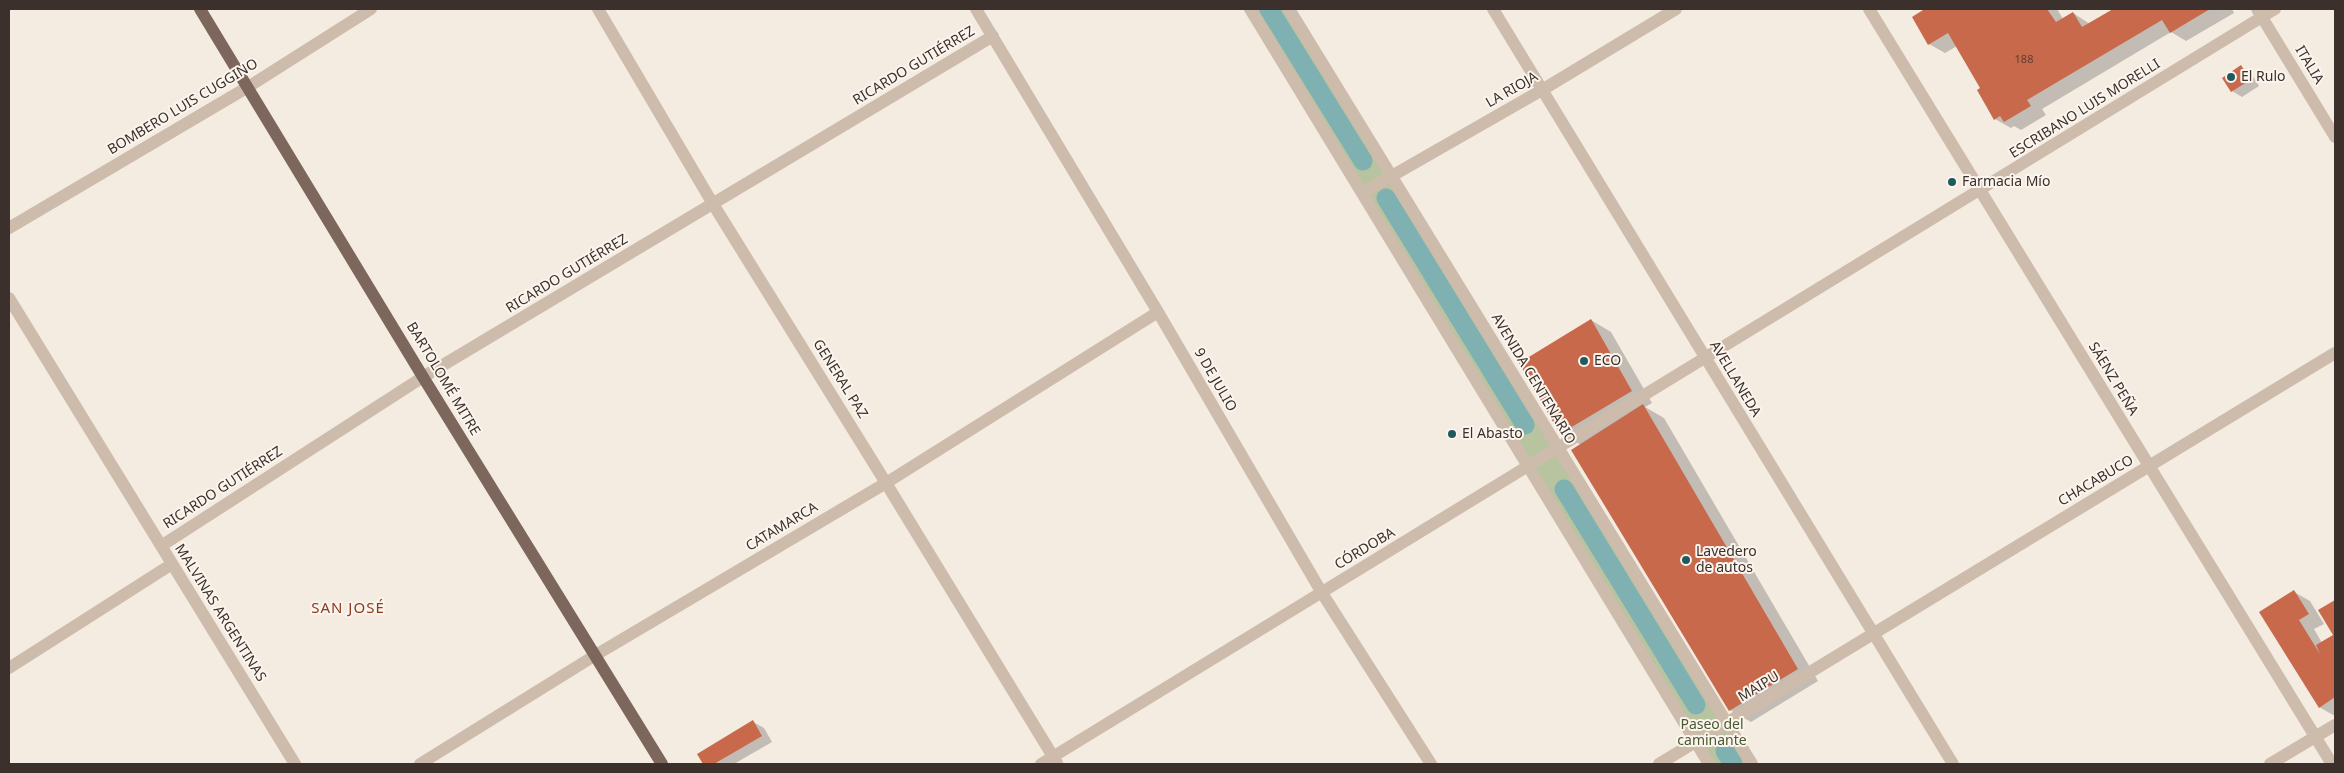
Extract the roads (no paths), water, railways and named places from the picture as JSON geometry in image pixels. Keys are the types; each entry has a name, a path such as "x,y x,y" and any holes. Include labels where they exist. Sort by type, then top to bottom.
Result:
{"main road":[{"name":"BARTOLOMÉ MITRE","path":"200,9 423,377 662,764"}],"street":[{"name":"BOMBERO LUIS CUGGINO","path":"9,228 248,87 371,9"},
{"name":"GENERAL PAZ","path":"598,9 713,204 886,482 1055,761"},
{"name":"9 DE JULIO","path":"976,9 1158,312 1322,593 1431,764"},
{"path":"1250,9 1709,764"},
{"name":"AVENIDA CENTENARIO","path":"1289,9 1752,764"},
{"name":"AVELLANEDA","path":"1493,9 1953,764"},
{"name":"LA RIOJA","path":"1362,192 1542,90 1676,9"},
{"name":"SÁENZ PEÑA","path":"1869,9 2314,738 2332,764"},
{"name":"ESCRIBANO LUIS MORELLI","path":"1705,359 1980,191 2260,13 2275,9"},
{"name":"ITALIA","path":"2260,13 2335,137"},
{"name":"RICARDO GUTIÉRREZ","path":"161,546 423,377 993,36"},
{"name":"MALVINAS ARGENTINAS","path":"9,298 295,764"},
{"name":"CATAMARCA","path":"420,764 594,656 886,482 1158,312"},
{"name":"CHACABUCO","path":"1873,635 2335,353"},
{"name":"CÓRDOBA","path":"1041,764 1055,761 1322,593 1705,359"},
{"path":"9,668 172,564"},
{"name":"MAIPU","path":"1659,764 1873,635"},
{"path":"2270,764 2335,725"}],"waterway":[{"path":"1269,9 1363,161"},
{"path":"1386,198 1525,425"},
{"path":"1564,489 1696,705"},
{"path":"1725,751 1733,764"}],"place":[{"name":"El Rulo","path":"2231,77"},
{"name":"Farmacia Mío","path":"1952,182"},
{"name":"ECO","path":"1584,361"},
{"name":"El Abasto","path":"1452,434"},
{"name":"Lavedero de autos","path":"1686,560"}],"district":[{"name":"SAN JOSÉ","path":"348,609"}],"park label":[{"name":"Paseo del caminante","path":"1712,734"}]}
